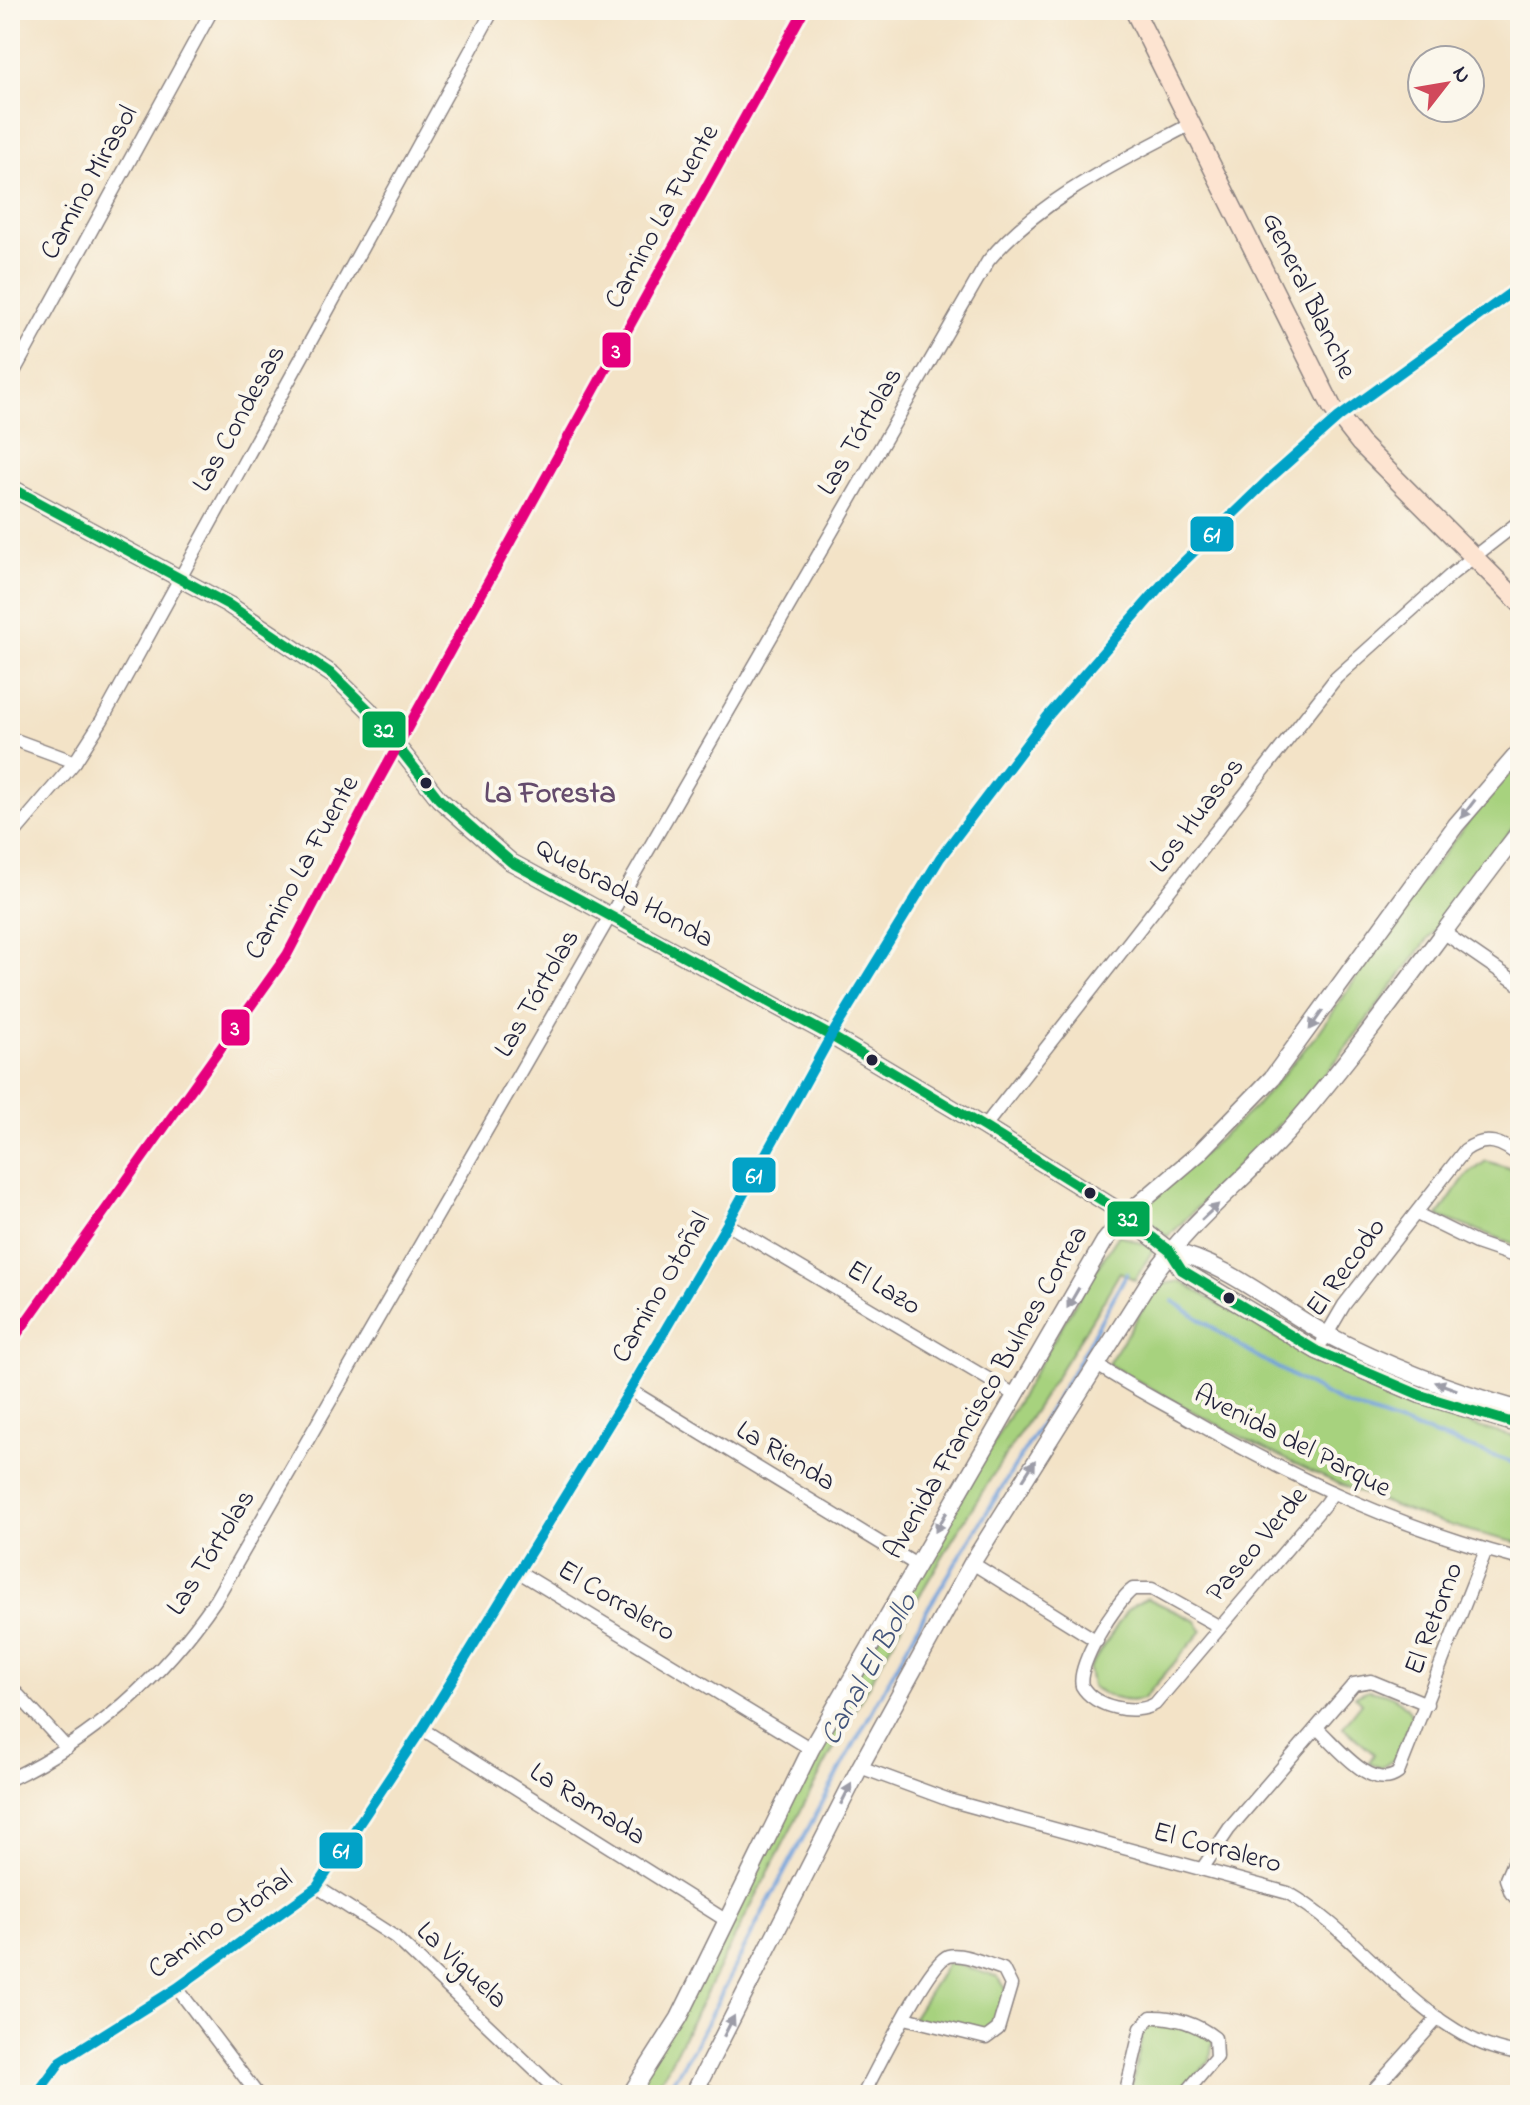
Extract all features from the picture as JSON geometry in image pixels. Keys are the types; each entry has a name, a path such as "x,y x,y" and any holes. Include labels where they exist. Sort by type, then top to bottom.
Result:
{"main road":[{"name":"General Blanche","path":"1134,10 1339,417 1520,603"}],"street":[{"name":"Camino Mirasol","path":"10,379 212,10"},
{"name":"Las Condesas","path":"10,838 75,762 182,579 493,10"},
{"name":"Camino La Fuente","path":"10,1344 287,955 397,748 804,10"},
{"name":"Las Tórtolas","path":"10,1779 67,1748 113,1715 155,1676 216,1599 988,261 1011,235 1045,208 1191,124"},
{"name":"Camino Otoñal","path":"36,2095 61,2061 177,1988 317,1887 422,1729 630,1390 831,1036 940,858 1047,717 1169,576 1268,480 1339,417 1520,286"},
{"name":"Quebrada Honda","path":"10,487 229,605 333,675 369,710 439,799 511,862 831,1036 1125,1216 1170,1251"},
{"name":"Los Huasos","path":"984,1127 1220,829 1311,706 1336,678 1474,556 1520,521"},
{"path":"10,738 75,762"},
{"name":"Avenida Francisco Bulnes Correa","path":"630,2095 679,2018 811,1749 915,1564 1104,1242 1125,1216 1199,1153 1272,1078 1463,816 1520,751"},
{"path":"717,2095 696,2091 860,1767 972,1563 1096,1364 1170,1251 1294,1125 1520,831"},
{"path":"1443,932 1520,985"},
{"name":"El Recodo","path":"1317,1351 1344,1305 1471,1146 1496,1142 1520,1157"},
{"name":"El Recodo","path":"1417,1214 1476,1243 1520,1258"},
{"name":"El Lazo","path":"727,1224 1015,1395"},
{"path":"1170,1251 1196,1256 1327,1334 1412,1373 1520,1410"},
{"path":"1170,1251 1182,1270 1317,1351 1420,1395 1520,1425"},
{"name":"Avenida del Parque","path":"1096,1364 1251,1454 1332,1494 1397,1521 1520,1559"},
{"name":"La Rienda","path":"630,1390 915,1564"},
{"name":"Paseo Verde","path":"1220,1627 1152,1589 1141,1587 1127,1594 1080,1669 1084,1690 1095,1700 1140,1710 1159,1700 1332,1494"},
{"name":"El Retorno","path":"1317,1728 1369,1774 1388,1779 1401,1770 1486,1550"},
{"path":"972,1563 1097,1641"},
{"name":"El Corralero","path":"519,1572 811,1749"},
{"name":"El Retorno","path":"1202,1869 1229,1829 1351,1687 1360,1681 1375,1682 1427,1704"},
{"path":"10,1686 67,1748"},
{"name":"La Ramada","path":"422,1729 727,1921"},
{"name":"El Corralero","path":"860,1767 927,1794 1266,1885 1306,1904 1438,2018 1483,2044 1520,2054"},
{"path":"1520,1846 1506,1879 1511,1893 1520,1902"},
{"name":"La Viguela","path":"317,1887 395,1937 561,2095"},
{"path":"863,2095 905,2018 934,1965 943,1957 954,1955 1003,1969 1011,1985 998,2029 986,2038 905,2018"},
{"path":"177,1988 258,2095"},
{"path":"1125,2095 1141,2028 1151,2017 1165,2016 1204,2030 1215,2038 1216,2057 1184,2095"},
{"path":"1369,2095 1438,2018"}],"green space":[{"path":"1520,760 1520,818 1316,1087 1168,1237 1138,1212 1257,1105 1320,1031 1421,883 1504,775"},
{"path":"1486,1161 1509,1168 1520,1177 1520,1246 1438,1216 1465,1177"},
{"path":"1119,1235 1154,1248 1135,1280 1120,1272 971,1510 839,1739 666,2071 651,2095 632,2095 813,1750 1087,1283"},
{"path":"1180,1281 1302,1351 1386,1393 1474,1426 1520,1438 1520,1543 1411,1513 1307,1470 1206,1419 1108,1364 1158,1285"},
{"path":"1147,1598 1196,1621 1202,1631 1143,1699 1130,1701 1109,1696 1092,1686 1089,1669 1127,1610"},
{"path":"1368,1690 1400,1701 1412,1718 1396,1758 1381,1768 1369,1762 1374,1754 1343,1727 1362,1703 1355,1696"},
{"path":"948,1962 998,1977 1009,1993 989,2034 912,2019"},
{"path":"1165,2017 1213,2038 1210,2060 1180,2095 1130,2095 1144,2026"}],"waterway":[{"name":"Canal El Bollo","path":"664,2095 695,2046 759,1919 927,1610 1072,1373 1127,1273"},
{"path":"1173,1301 1249,1352 1341,1403 1520,1465"}],"transit line":[{"name":"3","path":"10,1344 287,955 375,787 804,10"},
{"name":"61","path":"36,2095 61,2061 177,1988 317,1887 422,1729 630,1390 831,1036 940,858 1047,717 1169,576 1268,480 1339,417 1520,286"},
{"name":"32","path":"10,487 229,605 333,675 369,710 439,799 511,862 831,1036 984,1127 1116,1209 1170,1251 1182,1270 1317,1351 1420,1395 1520,1425"}],"district":[{"name":"La Foresta","path":"550,795"}]}
